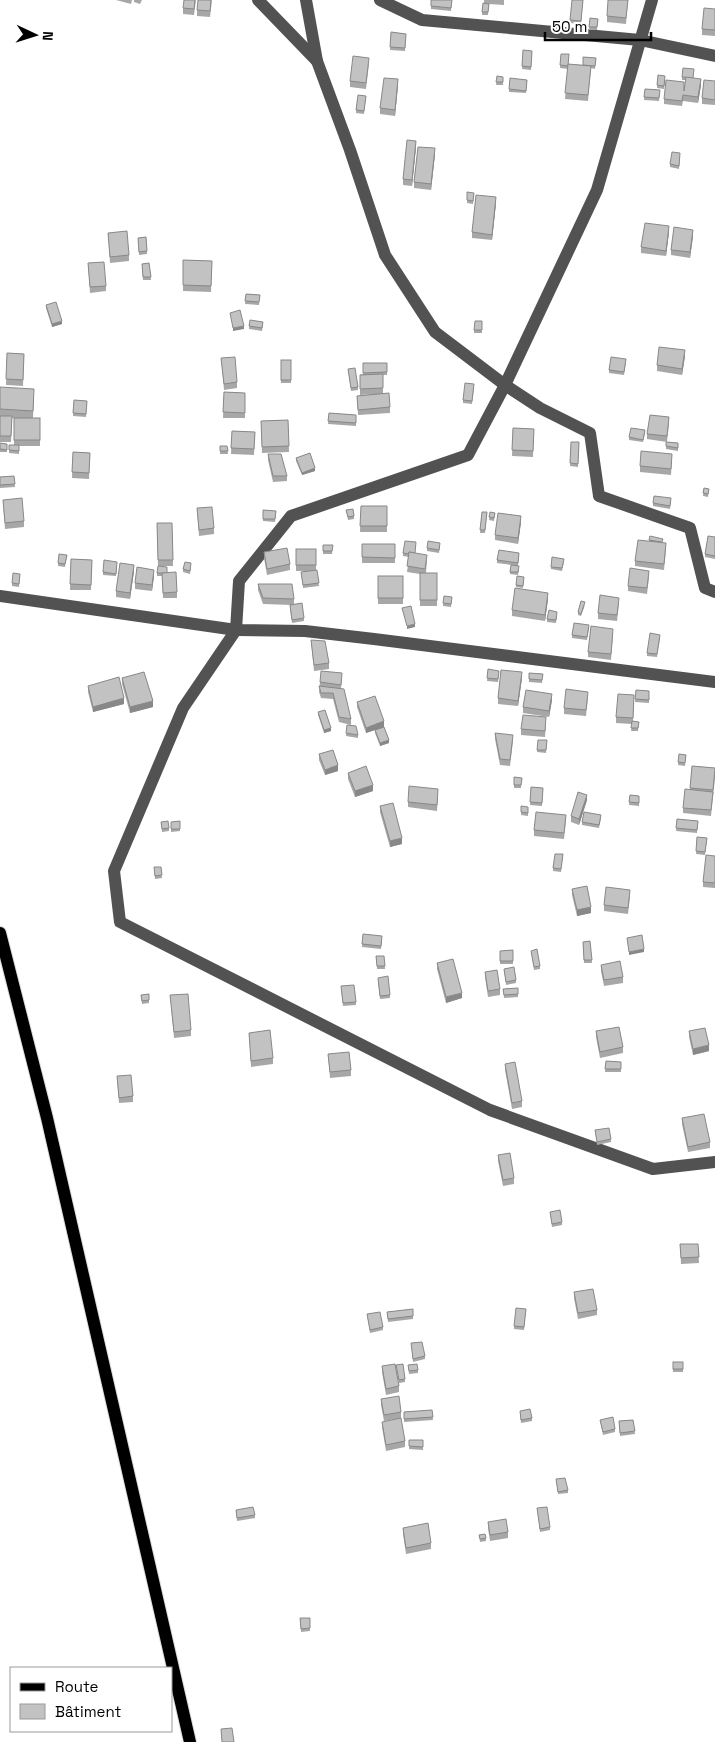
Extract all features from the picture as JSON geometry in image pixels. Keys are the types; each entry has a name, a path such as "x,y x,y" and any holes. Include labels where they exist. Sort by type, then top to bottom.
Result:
{"main road":[{"path":"0,933 47,1118 190,1742"}],"street":[{"path":"258,0 317,61"},
{"path":"306,0 317,61 350,150 385,255 435,332 505,385 540,408 590,433 599,496 690,528 705,588 715,592"},
{"path":"380,0 422,20 640,40 715,56"},
{"path":"652,0 597,190 505,385 468,455 290,516 238,581 236,630 183,708 114,871 120,922 490,1110 653,1169 715,1162"},
{"path":"0,596 236,630 305,631 374,638 715,682"}],"building":[{"path":"184,0 195,0 194,9 183,8"},
{"path":"198,0 211,0 210,11 197,10"},
{"path":"431,0 452,0 451,8 431,6"},
{"path":"572,0 583,0 581,21 570,20"},
{"path":"608,0 628,0 626,18 607,16"},
{"path":"483,3 489,4 488,12 482,12"},
{"path":"704,8 715,9 715,30 702,29"},
{"path":"590,18 598,19 597,27 589,27"},
{"path":"391,32 406,34 405,48 390,47"},
{"path":"523,50 532,51 531,67 522,66"},
{"path":"561,54 569,54 568,66 560,65"},
{"path":"353,56 369,58 366,83 350,81"},
{"path":"583,57 596,58 595,66 583,65"},
{"path":"568,64 591,66 588,95 565,93"},
{"path":"683,68 694,69 693,78 682,77"},
{"path":"658,75 665,76 664,86 657,85"},
{"path":"497,76 503,77 503,82 496,82"},
{"path":"686,77 701,79 698,97 683,95 682,101 664,99 666,80 684,82 684,91"},
{"path":"384,78 398,79 395,110 380,108"},
{"path":"510,78 527,80 526,91 509,89"},
{"path":"704,80 715,81 715,100 702,98"},
{"path":"645,89 660,90 659,98 644,97"},
{"path":"358,95 366,96 364,111 356,110"},
{"path":"407,140 416,141 412,180 403,179"},
{"path":"418,147 435,148 431,184 414,182"},
{"path":"672,152 680,153 679,166 670,164"},
{"path":"467,192 474,193 473,201 467,200"},
{"path":"476,195 496,197 492,235 472,232"},
{"path":"645,223 669,226 666,251 641,247"},
{"path":"674,227 693,230 690,252 671,250"},
{"path":"127,231 129,255 110,257 108,233"},
{"path":"146,237 147,251 139,252 138,238"},
{"path":"183,260 212,261 211,286 183,285"},
{"path":"104,262 106,286 90,287 88,263"},
{"path":"149,263 151,277 143,277 142,264"},
{"path":"246,294 260,295 259,302 245,301"},
{"path":"56,302 62,321 52,324 46,305"},
{"path":"240,310 244,326 233,328 230,313"},
{"path":"250,320 263,322 262,328 249,326"},
{"path":"475,321 482,321 482,330 474,330"},
{"path":"659,347 685,350 682,369 657,365"},
{"path":"7,353 24,354 23,380 6,379"},
{"path":"235,357 237,382 224,384 221,358"},
{"path":"611,357 626,359 624,372 609,370"},
{"path":"281,360 291,360 291,380 281,380"},
{"path":"363,363 387,363 387,372 363,373"},
{"path":"355,368 358,387 351,388 348,369"},
{"path":"383,374 383,388 360,389 360,375"},
{"path":"465,383 474,384 472,401 463,400"},
{"path":"0,387 34,389 33,411 0,409"},
{"path":"224,392 245,393 245,413 223,412"},
{"path":"389,393 390,407 358,410 357,396"},
{"path":"74,400 87,401 86,414 73,413"},
{"path":"329,413 356,415 356,423 328,421"},
{"path":"650,415 669,417 667,436 647,434"},
{"path":"0,416 12,416 11,436 0,436"},
{"path":"14,418 40,418 40,440 14,440"},
{"path":"288,420 289,446 262,447 261,421"},
{"path":"513,428 534,429 533,451 512,450"},
{"path":"631,428 645,430 643,440 629,437"},
{"path":"232,431 255,432 254,449 231,448"},
{"path":"571,442 579,442 578,464 570,463"},
{"path":"666,442 678,443 678,448 666,446"},
{"path":"0,443 7,444 7,450 0,449"},
{"path":"9,445 19,445 19,451 9,450"},
{"path":"220,446 227,446 228,451 220,451"},
{"path":"641,451 672,454 671,469 640,466"},
{"path":"73,452 90,453 89,473 72,472"},
{"path":"310,453 315,468 302,473 296,458"},
{"path":"268,454 281,454 287,476 273,476"},
{"path":"14,476 15,484 0,485 0,477"},
{"path":"704,488 709,489 708,494 703,493"},
{"path":"654,496 671,498 670,506 653,503"},
{"path":"22,498 24,521 5,523 3,500"},
{"path":"361,506 387,506 387,526 360,526"},
{"path":"212,507 214,528 199,530 197,508"},
{"path":"353,509 354,516 348,517 346,510"},
{"path":"263,510 276,511 275,519 263,519"},
{"path":"482,512 487,512 485,530 480,530"},
{"path":"490,512 495,513 494,518 489,517"},
{"path":"498,513 521,516 518,538 495,535"},
{"path":"157,523 172,523 173,560 158,560"},
{"path":"650,536 663,539 662,542 649,540"},
{"path":"708,536 715,537 715,556 705,554"},
{"path":"638,540 666,543 664,564 635,561"},
{"path":"405,541 416,542 415,553 403,553"},
{"path":"428,541 440,543 439,550 427,548"},
{"path":"362,544 395,544 395,558 362,557"},
{"path":"323,545 333,545 332,551 323,551"},
{"path":"287,548 290,564 267,569 264,552"},
{"path":"296,549 316,549 316,565 296,565"},
{"path":"499,550 519,553 518,563 497,560"},
{"path":"409,552 427,555 425,569 407,566"},
{"path":"59,554 67,555 65,564 58,563"},
{"path":"552,557 564,559 562,568 551,567"},
{"path":"71,559 92,560 91,585 70,584"},
{"path":"104,560 117,562 116,574 103,572"},
{"path":"185,562 191,563 190,571 183,569"},
{"path":"120,563 134,565 130,593 116,591"},
{"path":"511,565 519,566 518,572 510,572"},
{"path":"158,566 167,567 167,573 157,573"},
{"path":"137,567 154,570 152,585 135,583"},
{"path":"630,568 649,571 647,588 628,586"},
{"path":"317,570 319,583 303,585 301,572"},
{"path":"176,572 177,592 163,593 162,573"},
{"path":"13,573 20,574 19,584 12,583"},
{"path":"420,573 437,573 437,600 420,600"},
{"path":"378,576 403,576 403,598 378,598"},
{"path":"517,576 524,577 523,586 516,585"},
{"path":"258,584 292,584 294,599 263,598"},
{"path":"515,588 548,593 545,615 512,610"},
{"path":"600,595 619,598 617,615 598,613"},
{"path":"444,596 452,597 451,604 443,603"},
{"path":"581,601 585,602 581,614 578,612"},
{"path":"302,603 304,618 292,620 290,605"},
{"path":"411,606 415,624 407,626 402,608"},
{"path":"549,610 557,612 556,620 547,619"},
{"path":"574,623 589,625 587,637 572,635"},
{"path":"591,626 613,629 611,654 588,652"},
{"path":"650,633 660,635 657,654 647,653"},
{"path":"311,640 325,641 329,663 314,665"},
{"path":"488,669 499,671 498,679 487,678"},
{"path":"501,670 522,672 518,701 498,698"},
{"path":"321,671 342,673 341,685 320,682"},
{"path":"144,672 153,701 130,707 122,678"},
{"path":"529,673 543,674 542,680 529,679"},
{"path":"119,677 124,698 93,707 88,686"},
{"path":"319,686 344,689 351,719 339,717 333,693 321,693"},
{"path":"566,689 588,692 586,710 564,708"},
{"path":"526,690 552,694 549,711 523,707"},
{"path":"636,690 649,691 649,700 635,699"},
{"path":"618,694 634,695 633,718 616,717"},
{"path":"375,696 384,721 366,728 357,702"},
{"path":"325,710 331,728 324,730 318,712"},
{"path":"523,715 546,717 545,731 521,729"},
{"path":"632,721 639,722 638,728 631,728"},
{"path":"347,725 356,726 358,735 346,733"},
{"path":"384,727 389,740 380,743 375,730"},
{"path":"495,733 513,735 510,760 500,759"},
{"path":"538,740 547,740 546,750 537,750"},
{"path":"333,750 338,765 325,770 319,754"},
{"path":"679,754 686,755 685,763 678,762"},
{"path":"366,766 373,785 355,791 348,773"},
{"path":"692,766 715,768 713,790 690,788"},
{"path":"514,777 522,778 521,785 514,785"},
{"path":"409,786 438,789 437,805 408,802"},
{"path":"531,787 543,788 542,803 530,802"},
{"path":"685,789 713,792 711,810 683,808"},
{"path":"578,792 587,795 579,819 571,816"},
{"path":"630,795 639,796 639,803 629,802"},
{"path":"393,803 402,838 390,841 380,806"},
{"path":"521,806 528,807 528,813 521,812"},
{"path":"536,812 566,815 564,833 534,830"},
{"path":"584,812 601,815 599,825 582,822"},
{"path":"677,819 698,821 697,830 676,828"},
{"path":"168,821 169,828 162,829 161,822"},
{"path":"180,821 180,829 171,829 171,822"},
{"path":"697,837 707,838 705,852 696,851"},
{"path":"555,854 563,854 561,869 553,868"},
{"path":"706,855 715,856 715,883 703,882"},
{"path":"154,867 161,867 162,875 155,876"},
{"path":"587,886 591,907 577,910 572,889"},
{"path":"606,887 630,890 628,908 604,905"},
{"path":"363,934 382,936 381,946 362,944"},
{"path":"642,935 644,949 629,952 627,938"},
{"path":"590,941 592,960 584,960 583,942"},
{"path":"537,949 540,966 534,967 531,951"},
{"path":"513,950 513,961 500,961 500,951"},
{"path":"376,956 384,956 385,966 377,966"},
{"path":"453,959 462,993 446,997 437,963"},
{"path":"620,961 623,977 604,980 601,965"},
{"path":"514,967 516,980 506,982 504,969"},
{"path":"497,970 500,989 488,991 485,972"},
{"path":"388,976 390,995 380,996 378,978"},
{"path":"354,985 356,1002 343,1003 341,986"},
{"path":"518,988 518,994 504,995 503,989"},
{"path":"149,994 149,1000 142,1001 141,995"},
{"path":"188,994 191,1030 174,1032 170,995"},
{"path":"619,1027 623,1047 600,1052 596,1031"},
{"path":"705,1028 709,1045 693,1049 689,1031"},
{"path":"270,1030 273,1058 251,1061 249,1033"},
{"path":"349,1052 351,1070 330,1072 328,1054"},
{"path":"606,1061 621,1062 621,1069 605,1069"},
{"path":"515,1062 522,1101 512,1103 505,1064"},
{"path":"131,1075 133,1096 119,1098 117,1076"},
{"path":"704,1114 710,1142 688,1147 682,1118"},
{"path":"609,1128 611,1139 597,1142 595,1130"},
{"path":"510,1153 514,1178 503,1180 498,1155"},
{"path":"560,1210 562,1222 552,1224 550,1212"},
{"path":"680,1244 698,1244 699,1257 681,1258"},
{"path":"593,1289 597,1310 578,1313 574,1292"},
{"path":"516,1308 526,1309 524,1327 514,1326"},
{"path":"413,1309 413,1316 388,1319 387,1312"},
{"path":"380,1312 383,1327 370,1330 367,1314"},
{"path":"422,1342 425,1356 413,1359 411,1343"},
{"path":"673,1362 683,1362 683,1369 673,1369"},
{"path":"395,1364 399,1386 386,1389 382,1366"},
{"path":"403,1364 405,1379 399,1380 396,1365"},
{"path":"417,1364 418,1370 409,1371 408,1365"},
{"path":"399,1396 401,1412 384,1415 381,1399"},
{"path":"530,1409 532,1418 521,1420 520,1411"},
{"path":"432,1410 433,1417 404,1419 404,1412"},
{"path":"613,1417 615,1429 603,1432 600,1420"},
{"path":"401,1418 405,1441 386,1445 382,1422"},
{"path":"633,1420 635,1431 620,1433 619,1421"},
{"path":"409,1440 423,1440 423,1447 409,1446"},
{"path":"565,1478 568,1490 558,1492 556,1479"},
{"path":"253,1507 255,1515 237,1518 236,1510"},
{"path":"547,1507 550,1527 540,1529 537,1508"},
{"path":"506,1519 508,1532 490,1535 488,1522"},
{"path":"428,1523 431,1543 406,1548 403,1528"},
{"path":"485,1534 486,1538 480,1539 479,1535"},
{"path":"300,1618 310,1618 310,1628 301,1629"},
{"path":"232,1728 234,1742 222,1742 221,1729"}]}
